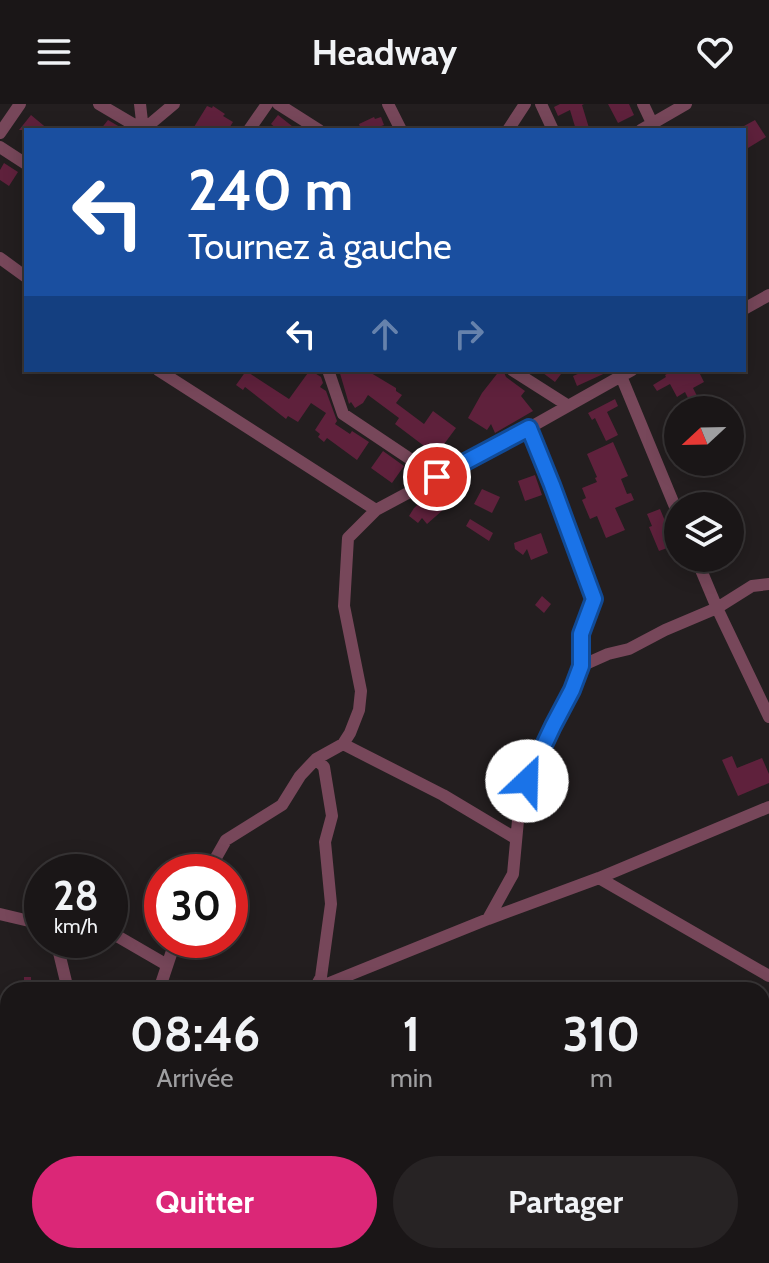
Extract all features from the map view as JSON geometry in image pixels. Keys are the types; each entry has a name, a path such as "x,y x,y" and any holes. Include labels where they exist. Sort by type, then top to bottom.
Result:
{"street":[{"path":"0,133 20,104"},
{"path":"99,104 140,128"},
{"path":"140,104 143,128"},
{"path":"145,128 174,104"},
{"path":"250,128 267,104"},
{"path":"278,104 316,128"},
{"path":"388,104 400,128"},
{"path":"509,128 525,104"},
{"path":"541,104 552,128"},
{"path":"643,104 646,126 686,104"},
{"path":"0,147 24,163"},
{"path":"0,258 24,276"},
{"path":"746,304 769,295"},
{"path":"161,372 376,510"},
{"path":"329,372 343,414 437,477"},
{"path":"515,372 567,405"},
{"path":"218,854 226,840 282,805 300,776 316,759 343,744 350,733 359,710 361,691 344,606 348,538 376,510 626,373 670,492"},
{"path":"488,919 513,874 520,799 581,666 581,634 594,599 529,428"},
{"path":"702,572 769,717"},
{"path":"581,666 629,649 717,608 752,586 769,584"},
{"path":"343,744 443,795 515,838"},
{"path":"316,759 324,767 332,816 325,842 331,904 318,982"},
{"path":"333,982 599,878 769,807"},
{"path":"599,878 769,976"},
{"path":"0,914 24,920"},
{"path":"128,942 167,965"},
{"path":"60,958 66,982"},
{"path":"162,982 170,958"}],"building":[{"path":"584,104 589,128 575,128 570,110 558,116 554,107"},
{"path":"608,104 629,104 634,115 618,123"},
{"path":"207,106 213,106 233,122 229,128 194,127"},
{"path":"31,115 47,128 24,128 19,130"},
{"path":"278,115 294,128 276,128 271,124"},
{"path":"381,117 384,125 360,128 359,124"},
{"path":"108,120 122,128 102,128"},
{"path":"755,120 766,137 748,148 744,126"},
{"path":"4,163 18,172 9,186 0,180"},
{"path":"248,372 289,399 309,372 321,377 323,383 320,387 326,391 337,421 335,424 369,442 357,460 327,438 324,442 318,437 320,434 315,430 326,413 311,403 298,422 288,416 286,419 245,387 243,390 236,385"},
{"path":"340,372 369,372 396,388 402,395 396,403 424,424 433,411 456,428 436,455 395,424 399,418 368,395 355,408 351,402 349,404"},
{"path":"498,372 504,372 525,391 521,396 533,411 495,433 491,424 487,430 468,418"},
{"path":"542,372 562,372 555,382"},
{"path":"582,372 608,372 577,386 573,376"},
{"path":"670,372 699,372 704,382 693,388 697,396 687,396 685,392 676,396 670,384 657,391 653,385"},
{"path":"615,399 618,406 607,412 618,435 606,441 595,418 592,420 588,413"},
{"path":"613,442 628,476 621,479 627,494 631,493 634,500 615,508 625,530 606,538 597,516 590,519 582,500 586,498 582,488 597,482 587,454"},
{"path":"383,451 404,466 392,483 371,468"},
{"path":"535,475 542,495 525,501 518,481"},
{"path":"482,489 500,497 492,513 474,504"},
{"path":"430,494 444,509 427,524 422,518 418,523 409,516"},
{"path":"660,509 664,519 664,549 659,551 647,514"},
{"path":"470,519 493,533 489,541 466,526"},
{"path":"541,533 548,553 531,560 527,549 523,555 515,549 514,543"},
{"path":"542,596 551,604 544,613 535,605"},
{"path":"732,756 737,768 762,758 769,774 769,783 738,796 722,760"}],"route":[{"path":"437,477 529,428 594,599 581,634 581,666 527,781"}]}
